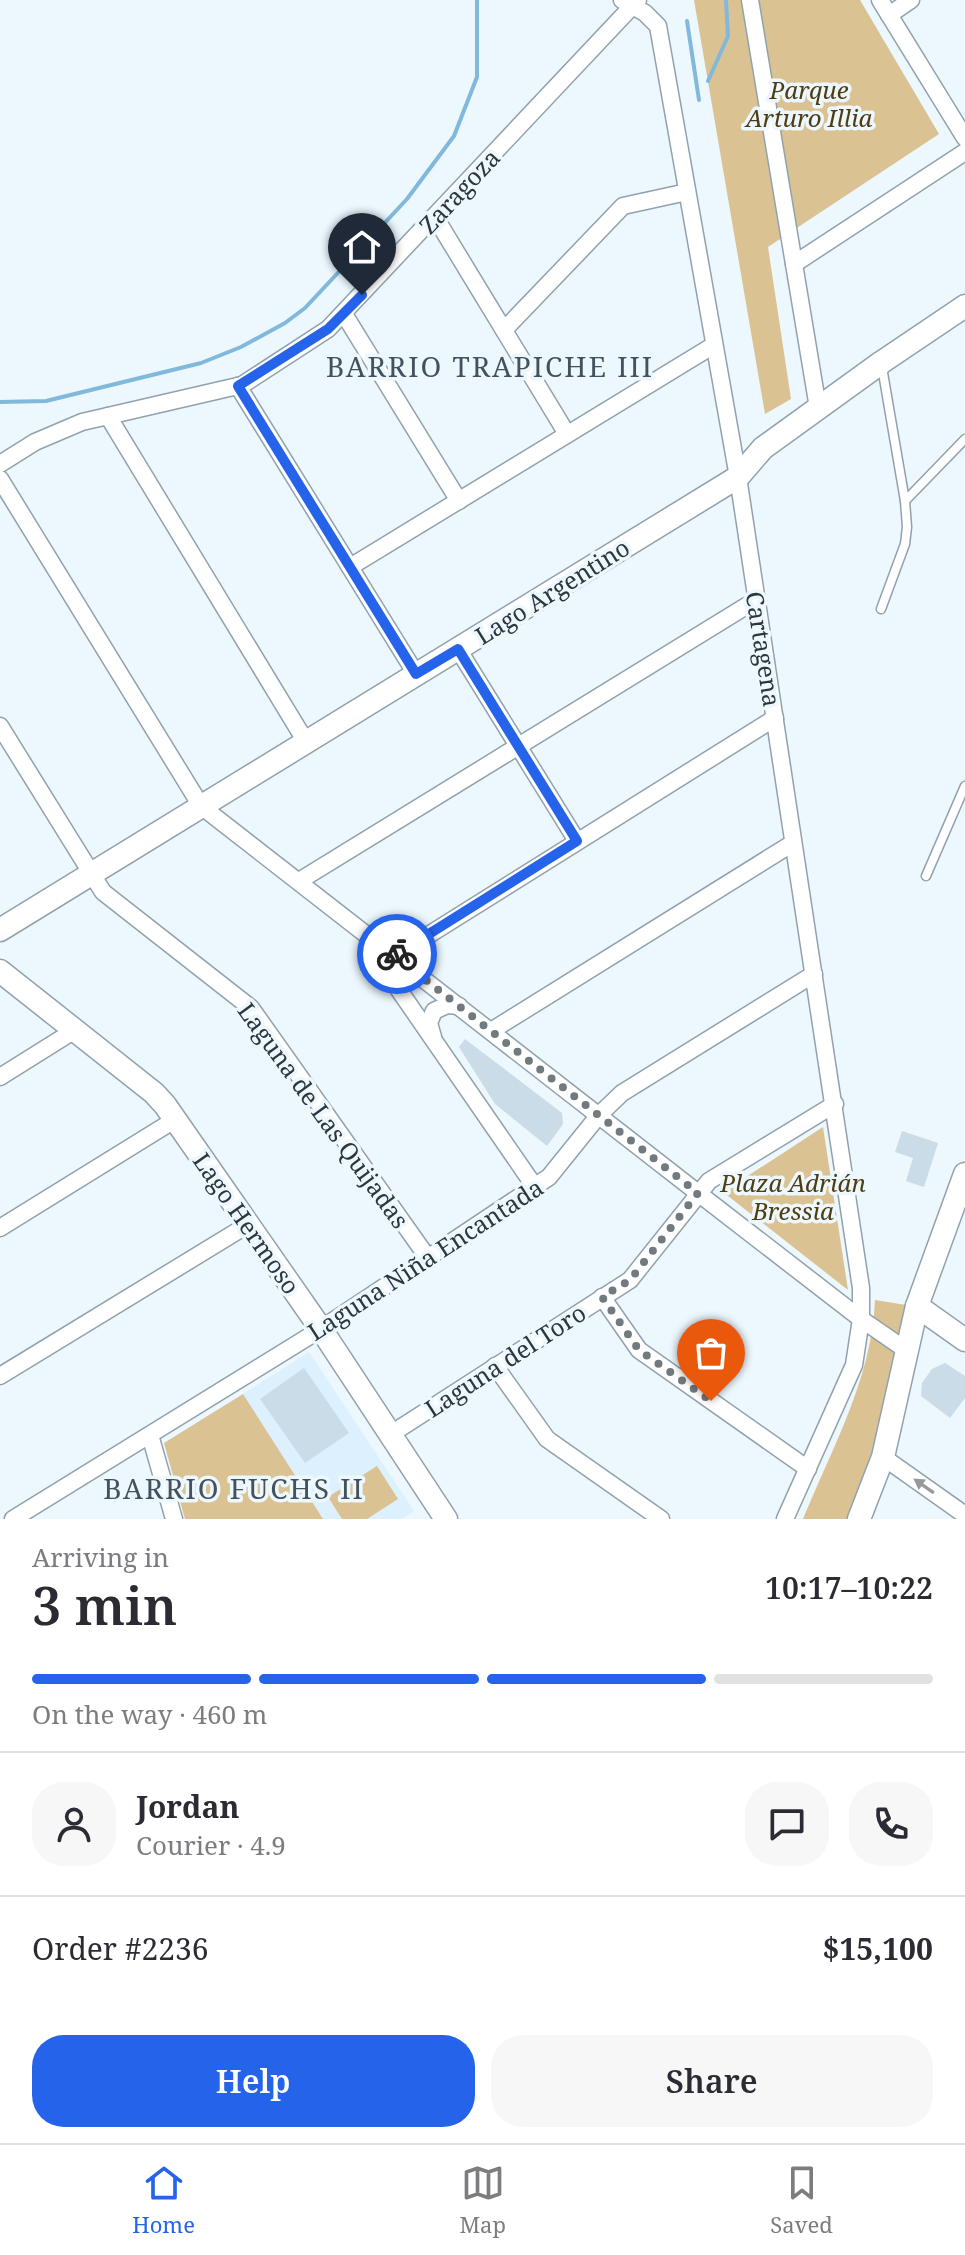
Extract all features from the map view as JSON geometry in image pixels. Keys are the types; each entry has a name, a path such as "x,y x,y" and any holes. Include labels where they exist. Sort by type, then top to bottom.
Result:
{"street":[{"path":"750,0 818,408"},
{"path":"880,0 965,138"},
{"path":"889,15 911,0"},
{"name":"Cartagena","path":"631,2 658,26 738,477 861,1288 861,1319 854,1365 785,1519"},
{"name":"Zaragoza","path":"0,464 23,448 58,431 108,416 238,386 328,329 631,2"},
{"path":"794,264 965,152"},
{"path":"504,330 623,206 687,192"},
{"path":"435,217 567,434"},
{"name":"Lago Argentino","path":"0,930 738,477 763,448 965,306"},
{"path":"344,314 459,501"},
{"path":"350,567 714,345"},
{"path":"238,386 416,674"},
{"path":"108,416 306,742"},
{"path":"0,479 201,806 861,1319 906,1350"},
{"path":"299,881 756,600"},
{"path":"458,649 577,841"},
{"path":"395,956 775,718"},
{"name":"Laguna de Las Quijadas","path":"0,726 103,892 251,1008 428,1258"},
{"path":"491,1031 793,843"},
{"path":"395,956 399,990 535,1187"},
{"name":"Lago Hermoso","path":"0,971 154,1093 176,1119 391,1434 439,1516"},
{"name":"Laguna Niña Encantada","path":"13,1519 39,1512 150,1435 321,1329 535,1187 549,1177 599,1115 622,1093 814,974"},
{"path":"436,1044 429,1023 434,1011 447,1005 459,1006"},
{"path":"0,1077 75,1030"},
{"name":"Laguna del Toro","path":"391,1434 630,1280 698,1193 720,1172 835,1104"},
{"path":"0,1228 176,1119"},
{"path":"859,1519 883,1457 917,1306 965,1174"},
{"path":"0,1376 249,1224"},
{"path":"602,1297 639,1350 808,1469"},
{"path":"917,1306 965,1340"},
{"path":"495,1366 547,1439 661,1519"},
{"path":"150,1435 174,1519"},
{"path":"883,1457 965,1515"}],"lane":[{"path":"881,609 905,544 907,527 882,362"},
{"path":"905,501 965,439"},
{"path":"926,876 965,786"}],"shaded area":[{"path":"309,1352 414,1511 402,1519 323,1519 243,1394"}],"green space":[{"name":"Parque Arturo Illia","path":"694,0 860,0 939,134 768,247 791,399 765,414"},
{"name":"Plaza Adrián Bressia","path":"823,1127 848,1290 723,1192"},
{"path":"875,1300 906,1305 873,1451 848,1519 803,1519 859,1385 867,1357"},
{"path":"243,1394 323,1519 185,1519 164,1443"},
{"path":"377,1466 398,1499 367,1519 342,1519 328,1497"}],"building":[{"path":"465,1039 562,1113 563,1124 547,1146 495,1104 459,1047"},
{"path":"902,1131 938,1143 924,1187 906,1181 913,1158 895,1152"},
{"path":"945,1363 965,1376 965,1398 950,1418 921,1396 922,1383 932,1369"},
{"path":"304,1368 349,1433 305,1463 260,1399"}],"waterway":[{"path":"0,402 46,401 201,363 241,347 285,323 305,308 407,199 454,136 477,77 477,0"},
{"path":"708,81 728,36 726,0"},
{"path":"687,21 699,100"}],"way so far":[{"path":"397,954 395,956 698,1193 630,1280 602,1297 639,1350 711,1401"}],"district":[{"name":"BARRIO TRAPICHE III","path":"490,366"},
{"name":"BARRIO FUCHS II","path":"234,1488"}],"route":[{"path":"362,295 328,329 238,386 416,674 458,649 577,841 397,954"}]}
